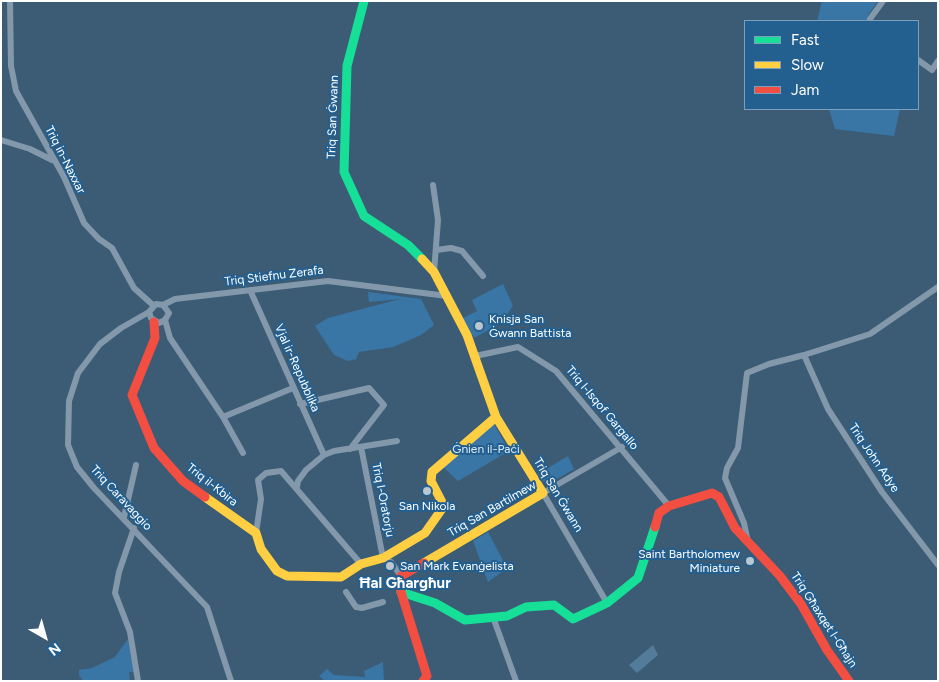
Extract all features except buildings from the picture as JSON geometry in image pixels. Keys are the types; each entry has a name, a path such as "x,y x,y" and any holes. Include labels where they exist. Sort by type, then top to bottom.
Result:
{"street":[{"name":"Triq in-Naxxar","path":"10,1 11,66 16,91 64,177 84,223 99,239 112,248 134,288 154,306"},
{"name":"Triq San Ġwann","path":"364,1 347,66 344,172 364,216 408,245 434,272 467,335 496,417 607,603"},
{"path":"870,18 883,1"},
{"path":"919,61 932,70 938,61"},
{"path":"1,140 30,149 53,160"},
{"path":"433,185 438,220 434,272"},
{"path":"436,250 450,248 462,251 483,276"},
{"name":"Triq Stiefnu Zerafa","path":"163,305 175,299 328,280 447,296"},
{"path":"749,545 744,523 725,478 727,468 738,448 746,373 769,364 870,334 938,287"},
{"name":"Vjal ir-Repubblika","path":"250,290 292,388 324,455"},
{"path":"163,305 169,313 165,320 159,323 154,322 149,312 154,306 163,305"},
{"name":"Triq Caravaggio","path":"149,312 121,328 100,344 78,373 68,401 68,445 77,467 207,607 231,681"},
{"path":"165,320 170,338 223,417 242,453"},
{"name":"Triq il-Kbira","path":"154,322 155,338 132,395 154,448 183,481 256,533"},
{"name":"Triq l-Isqof Gargallo","path":"475,356 518,347 556,371 622,447 669,506"},
{"name":"Triq John Adye","path":"804,355 828,409 882,492 938,565"},
{"path":"223,417 292,388"},
{"path":"300,404 369,388 384,405 350,449"},
{"path":"361,564 282,471 266,473 258,480 261,499 256,533 260,549 277,571 296,578 341,577 361,564 383,558 425,533 444,506 431,481 432,472 496,417"},
{"path":"297,487 298,481 306,470 324,455 397,441"},
{"name":"Triq l-Oratorju","path":"361,447 383,558"},
{"name":"Triq San Bartilmew","path":"402,576 622,447"},
{"path":"124,517 136,465"},
{"name":"Triq Għaxqet l-Għajn","path":"669,506 712,494 720,497 735,528 780,576 801,604 827,650 849,681"},
{"path":"401,592 435,603 465,620 507,616 526,607 554,604 573,619 607,603 638,578 659,513 669,506"},
{"path":"134,528 119,572 115,593 130,632 138,681"},
{"path":"383,558 391,562 402,576 401,592 427,676 423,681"},
{"path":"346,592 356,606 362,608 383,602"},
{"path":"493,616 516,681"}],"green space":[{"path":"822,1 878,1 868,15 869,20 817,20"},
{"path":"829,110 900,110 894,136 835,129"},
{"path":"503,284 513,306 501,323 474,338 463,318 477,311 472,300"},
{"path":"368,292 421,299 434,325 421,335 393,347 359,352 356,359 348,361 334,355 315,326 328,318 400,299 369,302"},
{"name":"Ġnien il-Paċi","path":"494,424 509,451 458,481 443,467"},
{"path":"568,456 574,469 550,483 543,481 538,474"},
{"path":"488,532 507,568 488,582 473,541"},
{"path":"128,639 134,672 129,672 130,681 83,681 79,675 79,670 92,668 115,657"},
{"path":"383,662 384,681 325,681 319,676 327,669 334,675 365,677 364,671"}],"shaded area":[{"path":"653,645 658,655 637,673 629,665"}],"traffic: fast":[{"path":"364,1 347,66 344,172 364,216 408,245 422,259"},
{"path":"401,592 435,603 465,620 507,616 526,607 554,605 573,619 607,603 638,578 655,527"}],"traffic: slow":[{"path":"422,259 434,272 467,335 496,417 543,493 424,563"},
{"path":"205,497 256,533 261,549 277,571 287,576 341,577 361,564 383,558 425,533 444,506 431,481 432,472 496,417"}],"traffic: jam":[{"path":"154,322 155,338 132,395 154,448 183,481 205,497"},
{"path":"655,527 659,513 669,506 712,493 719,497 735,528 780,576 801,604 827,650 849,681"},
{"path":"423,681 427,676 401,592 401,576 424,563"}],"place":[{"name":"Knisja San Ġwann Battista","path":"479,326"},
{"name":"San Nikola","path":"427,491"},
{"name":"Saint Bartholomew Miniature","path":"750,561"},
{"name":"San Mark Evanġelista","path":"390,566"}],"district":[{"name":"Ħal Għargħur","path":"405,584"}]}
